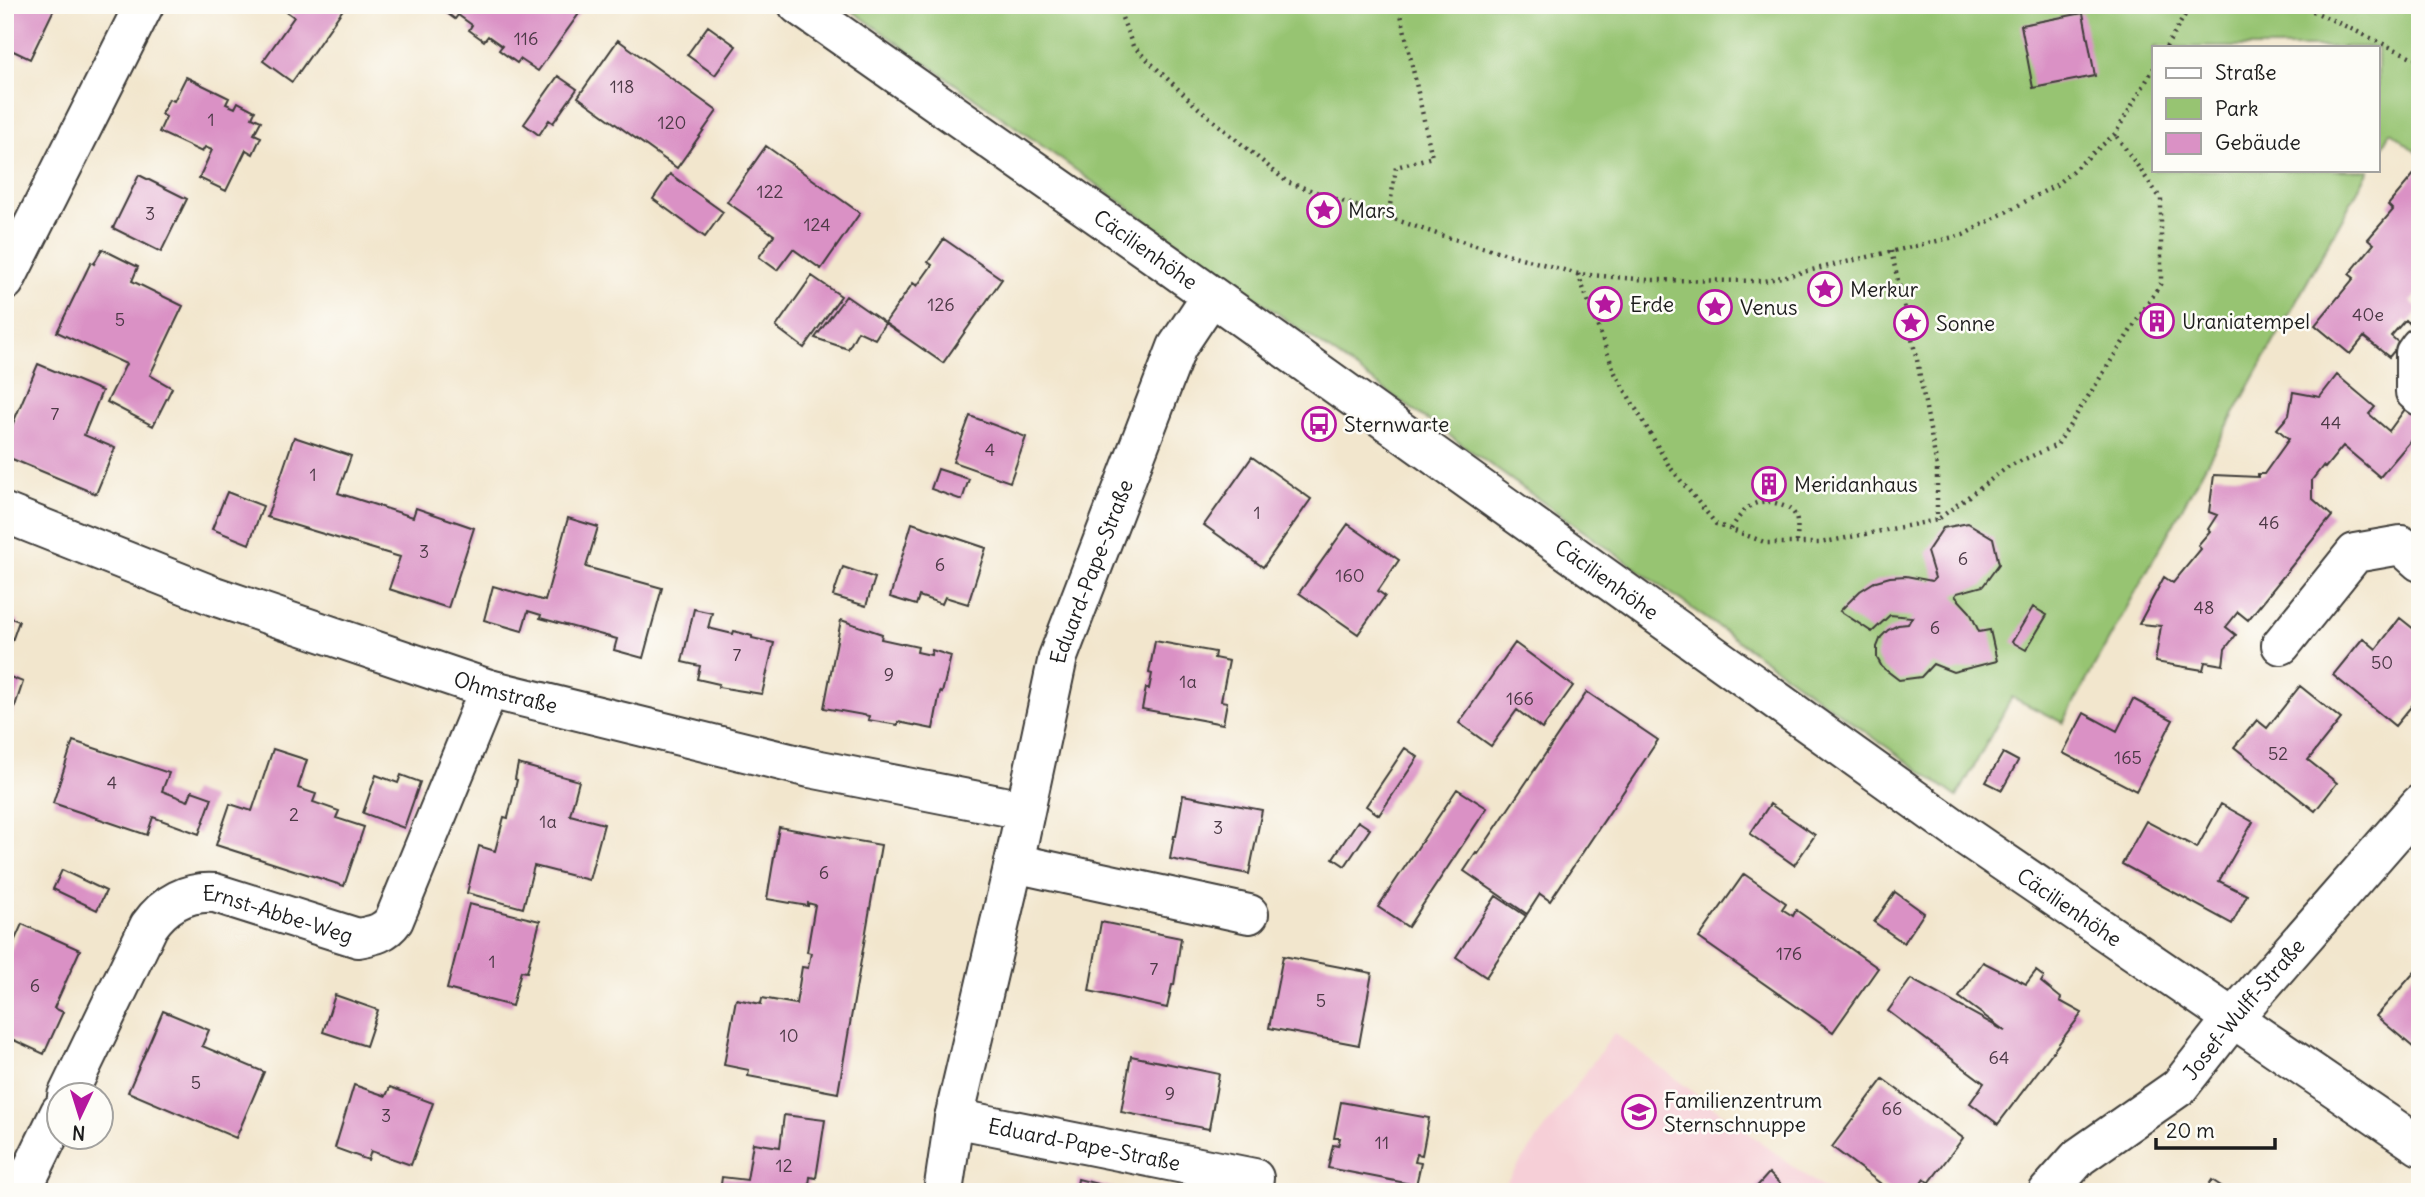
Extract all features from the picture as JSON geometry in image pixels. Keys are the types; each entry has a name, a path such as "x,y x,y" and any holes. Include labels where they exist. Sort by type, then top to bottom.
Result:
{"street":[{"path":"5,281 144,5"},
{"name":"Cäcilienhöhe","path":"798,5 1211,296 1967,837 2420,1146"},
{"name":"Eduard-Pape-Straße","path":"943,1192 954,1118 1014,863 1058,657 1177,347 1211,296"},
{"path":"2420,346 2415,354 2415,391 2420,396"},
{"name":"Ohmstraße","path":"5,513 214,596 489,689 810,768 1024,810"},
{"path":"2281,645 2355,553 2402,545 2420,562"},
{"name":"Ernst-Abbe-Weg","path":"74,1082 149,926 156,916 176,901 202,892 215,893 358,938 388,929 489,689"},
{"name":"Josef-Wulff-Straße","path":"2048,1192 2080,1157 2179,1087 2232,1018 2420,804"},
{"path":"1014,863 1250,914"},
{"name":"Eduard-Pape-Straße","path":"954,1118 1254,1178"},
{"path":"21,1192 46,1141"}],"path":[{"path":"1117,5 1133,46 1195,105 1287,183 1440,235 1578,274 1649,280 1764,281 1963,235 2056,185 2115,134 2152,71"},
{"path":"1388,218 1396,167 1432,157 1399,5"},
{"path":"2167,46 2191,5"},
{"path":"2300,5 2420,61"},
{"path":"1578,274 1615,373 1669,466 1716,524 1768,543 1820,543 1937,520 2009,466 2057,445 2161,283 2161,200 2115,134"},
{"path":"1891,251 1917,360 1937,467 1937,520"},
{"path":"1731,529 1746,507 1757,502 1770,501 1790,509 1795,515 1797,543"}],"shaded area":[{"name":"Familienzentrum Sternschnuppe","path":"1614,1033 1828,1192 1499,1192"}],"green space":[{"path":"844,5 2420,5 2420,155 2391,132 2380,151 2380,46 2152,46 2152,172 2368,172 2063,723 2012,697 1957,797"}],"building":[{"path":"5,5 56,5 30,59 5,47"},
{"path":"277,5 346,5 292,82 263,61 294,17"},
{"path":"436,5 580,5 583,8 538,71 520,59 517,63 499,50 502,46 488,36 484,41 469,30 472,25 458,15 455,19"},
{"path":"2083,13 2095,76 2033,88 2021,25"},
{"path":"708,26 736,46 715,75 687,55"},
{"path":"618,40 717,111 677,168 578,97"},
{"path":"558,76 577,89 553,123 549,120 539,135 524,124"},
{"path":"186,77 229,98 226,104 235,108 238,102 255,111 252,117 261,121 254,134 261,137 253,154 246,150 226,191 199,178 212,150 205,147 202,152 159,132 166,117 161,114 169,99 174,101"},
{"path":"766,146 860,213 821,269 793,249 777,270 759,257 774,235 727,202"},
{"path":"2420,167 2420,291 2411,302 2420,309 2408,323 2405,320 2391,336 2400,344 2389,357 2364,337 2350,354 2315,325 2354,278 2349,274 2374,244 2368,239 2393,210 2388,205"},
{"path":"670,174 723,212 705,237 653,199"},
{"path":"139,175 187,199 161,252 113,228"},
{"path":"944,239 1002,279 943,363 885,323 913,283 917,286 932,265 928,262"},
{"path":"102,249 138,267 132,281 183,306 150,375 172,388 153,426 107,402 126,364 57,332 91,262 94,264"},
{"path":"812,276 841,296 804,348 776,327"},
{"path":"846,296 885,323 875,339 858,331 848,349 815,338"},
{"name":"Uraniatempel","path":"2157,309 2167,312 2170,322 2167,332 2157,335 2147,332 2144,322 2147,312"},
{"path":"38,364 102,391 84,435 115,448 96,494 5,456 5,442"},
{"path":"2337,375 2375,407 2369,414 2389,431 2408,405 2420,414 2420,430 2380,477 2343,446 2325,468 2323,466 2312,480 2312,498 2332,516 2248,620 2238,612 2226,627 2236,635 2225,649 2223,665 2205,662 2203,670 2155,662 2161,626 2139,624 2164,577 2173,583 2201,549 2198,545 2210,531 2208,529 2217,515 2209,512 2214,475 2258,477 2258,474 2264,474 2289,439 2277,429 2289,415 2293,392 2320,397"},
{"path":"970,416 1026,437 1010,482 953,462"},
{"path":"294,437 351,456 338,493 413,517 416,508 474,528 448,608 389,589 400,557 267,517"},
{"path":"1252,457 1311,499 1263,567 1204,525"},
{"path":"938,469 969,479 962,500 931,489"},
{"name":"Meridanhaus","path":"1760,474 1780,475 1779,495 1758,493"},
{"path":"227,492 263,506 249,544 212,529"},
{"path":"568,518 598,527 586,567 662,588 643,658 614,650 617,639 540,618 541,615 528,611 522,631 484,620 493,586 545,601"},
{"path":"912,523 986,548 968,604 945,597 942,604 919,596 916,605 890,597"},
{"path":"1968,523 1993,538 1999,564 1983,586 1957,593 1955,596 1970,612 1979,632 1990,630 1997,661 1953,672 1933,664 1921,677 1899,680 1882,667 1877,658 1877,647 1888,630 1908,624 1912,617 1890,615 1872,632 1840,611 1860,591 1876,581 1906,576 1932,581 1935,578 1927,552 1943,528"},
{"path":"1348,524 1399,560 1378,591 1385,596 1358,634 1299,593"},
{"path":"843,567 875,578 866,606 833,596"},
{"path":"2033,607 2047,615 2026,650 2012,642"},
{"path":"694,609 712,613 708,628 733,634 734,631 774,643 762,694 718,687 719,684 697,679 700,666 682,662"},
{"path":"5,616 19,621 6,658 5,658"},
{"path":"2400,618 2420,634 2420,696 2395,726 2333,675 2363,638 2376,649"},
{"path":"841,620 882,634 881,639 918,647 917,652 931,655 932,650 951,656 933,729 898,722 898,725 868,720 869,716 824,708"},
{"path":"1155,641 1215,652 1214,658 1229,661 1221,701 1227,702 1223,724 1142,709 1152,674 1149,673"},
{"path":"1515,643 1573,686 1542,729 1517,710 1491,746 1459,723"},
{"path":"5,675 23,682 11,718 5,716"},
{"path":"2300,686 2341,719 2308,760 2337,783 2315,811 2234,747 2257,720 2267,728"},
{"path":"1587,692 1658,740 1550,901 1540,894 1527,914 1464,871"},
{"path":"2133,699 2173,720 2136,791 2063,753 2084,713 2117,731"},
{"path":"73,741 169,773 162,791 188,801 192,791 212,798 199,834 153,817 147,835 53,803"},
{"path":"1405,748 1418,757 1379,815 1366,806"},
{"path":"273,749 307,760 298,788 316,794 313,802 339,811 336,818 364,827 344,886 216,845 230,804 252,811"},
{"path":"2003,753 2018,761 2002,790 1986,782"},
{"path":"518,764 579,781 570,815 604,824 589,880 534,866 523,908 467,893 479,846 495,851 504,817 508,818"},
{"path":"376,775 398,783 401,775 420,782 404,828 363,813"},
{"path":"1457,789 1487,808 1408,927 1378,907"},
{"path":"1183,795 1262,810 1249,874 1170,859"},
{"path":"1770,804 1815,835 1794,865 1750,834"},
{"path":"2221,804 2253,822 2219,881 2247,895 2232,924 2122,864 2146,821 2197,848"},
{"path":"1358,821 1370,829 1345,866 1333,858"},
{"path":"779,827 881,845 838,1093 748,1076 749,1070 724,1065 736,999 761,1004 762,998 796,1004 802,967 808,968 811,953 807,952 815,905 767,899"},
{"path":"62,870 106,891 97,910 53,889"},
{"path":"1744,874 1786,903 1782,909 1793,916 1796,910 1878,968 1833,1032 1699,938"},
{"path":"1895,892 1924,913 1904,943 1874,922"},
{"path":"1496,896 1526,916 1486,977 1456,957"},
{"path":"469,904 540,921 527,972 521,971 512,1006 447,989"},
{"path":"1101,922 1181,938 1174,985 1167,1008 1089,991"},
{"path":"22,924 80,950 54,1008 63,1012 44,1054 5,1036 5,962"},
{"path":"1283,956 1372,973 1359,1045 1269,1028"},
{"path":"1983,962 2026,984 2036,971 2044,977 2041,982 2061,998 2060,1001 2082,1013 1998,1124 1970,1103 1984,1083 1888,1011 1911,979 2005,1031 1959,997"},
{"path":"2420,966 2420,1053 2376,1016"},
{"path":"335,995 378,1010 366,1046 323,1032"},
{"path":"163,1011 209,1030 202,1046 264,1072 236,1138 128,1092"},
{"path":"1131,1056 1219,1074 1209,1129 1121,1112"},
{"path":"1883,1079 1963,1138 1929,1183 1924,1179 1915,1192 1892,1192 1832,1147"},
{"path":"354,1085 386,1096 390,1087 433,1103 411,1165 371,1151 368,1160 335,1148"},
{"path":"1341,1102 1429,1118 1422,1155 1417,1154 1415,1162 1421,1163 1416,1185 1328,1168 1333,1145 1338,1146 1340,1138 1334,1138"},
{"path":"784,1115 825,1120 816,1178 810,1177 808,1192 720,1192 722,1177 747,1180 753,1143 780,1147"},
{"path":"1769,1173 1788,1192 1752,1192"},
{"path":"1078,1179 1125,1191 1125,1192 1076,1192"},
{"path":"2212,1180 2230,1192 2204,1192"}],"place":[{"name":"Mars","path":"1324,210"},
{"name":"Merkur","path":"1825,289"},
{"name":"Erde","path":"1605,304"},
{"name":"Venus","path":"1715,307"},
{"name":"Uraniatempel","path":"2157,321"},
{"name":"Sonne","path":"1911,323"},
{"name":"Sternwarte","path":"1319,424"},
{"name":"Meridanhaus","path":"1769,484"},
{"name":"Familienzentrum Sternschnuppe","path":"1639,1112"}]}
